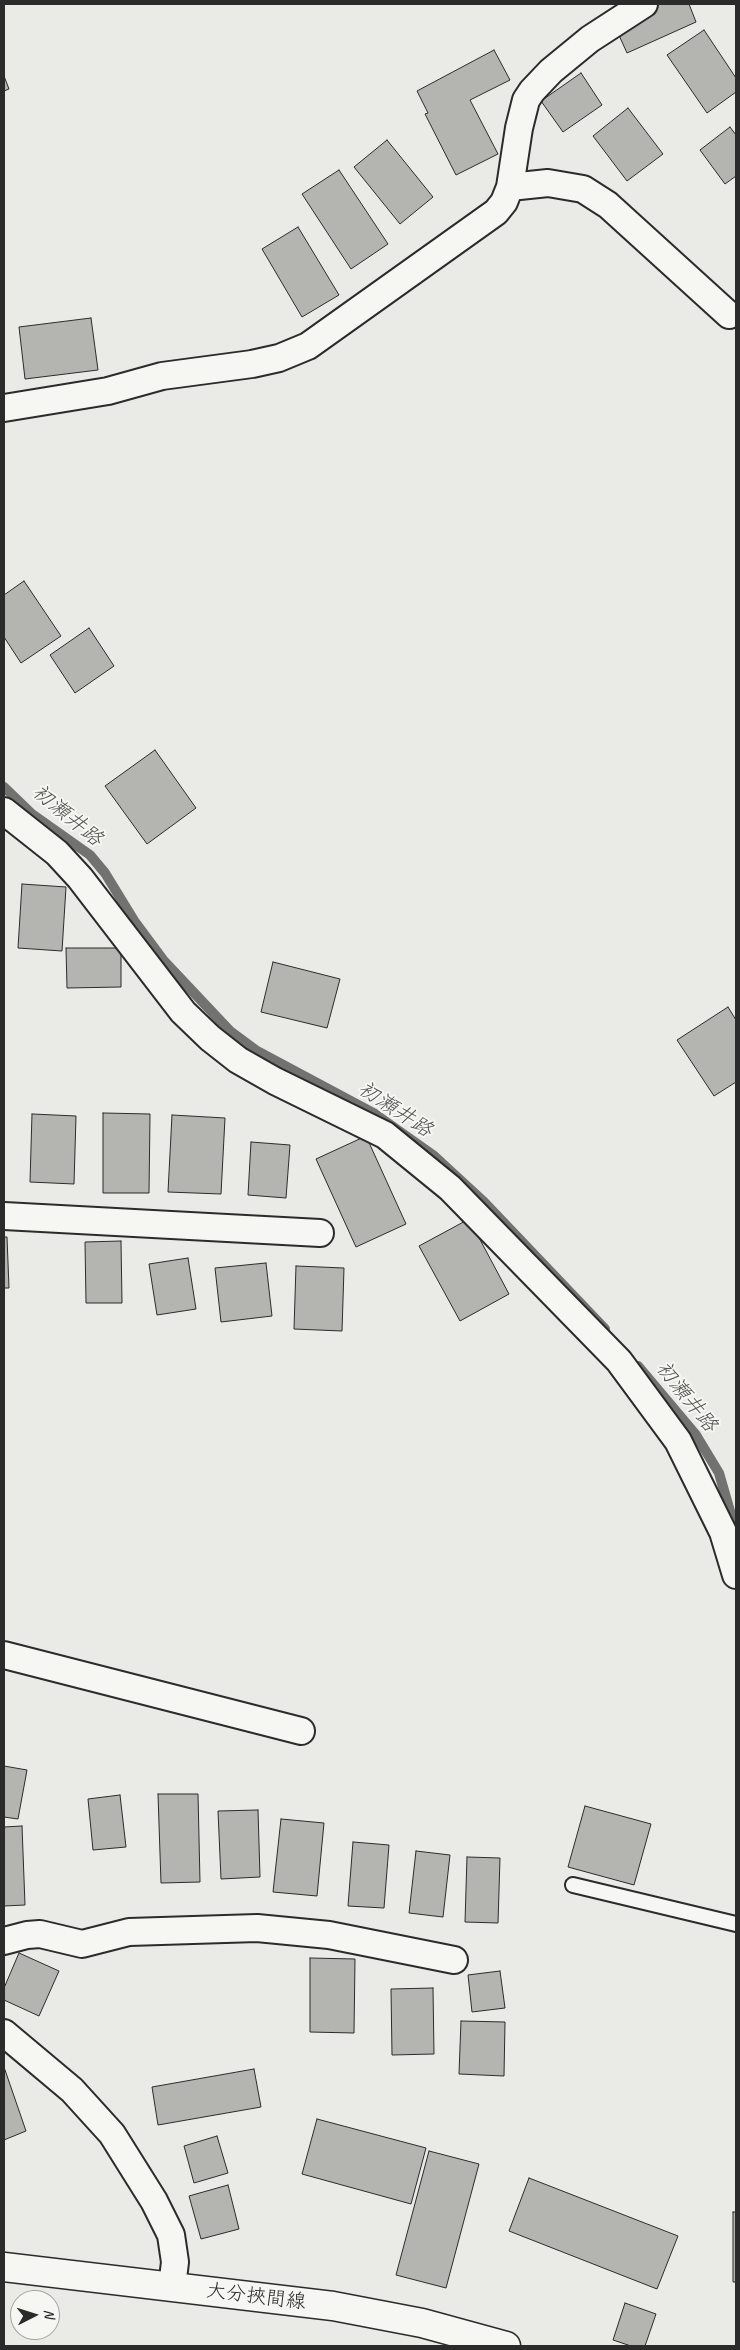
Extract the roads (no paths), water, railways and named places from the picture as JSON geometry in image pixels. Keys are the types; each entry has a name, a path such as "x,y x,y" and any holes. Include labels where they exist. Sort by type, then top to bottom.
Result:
{"main road":[{"name":"大分挾間線","path":"4,2267 286,2300 367,2312 422,2323 506,2346"}],"street":[{"path":"4,408 74,394 108,391 162,376 252,364 279,358 308,346 486,221 496,212 504,202 510,188 519,128 526,100 532,91 551,71 590,39 644,4"},
{"path":"510,188 548,183 583,189 608,205 729,315"},
{"path":"4,811 57,854 80,878 183,1012 210,1038 238,1060 274,1081 384,1135 450,1188 619,1361 678,1441 723,1532 736,1575"},
{"path":"4,1216 320,1233"},
{"path":"4,1655 301,1731"},
{"path":"4,1941 40,1934 82,1944 129,1932 257,1928 329,1935 454,1960"},
{"path":"4,2033 72,2090 112,2134 154,2201 171,2235 175,2262 172,2287"}],"lane":[{"path":"573,1885 736,1924"}],"waterway":[{"name":"初瀬井路","path":"4,787 32,814 90,855 105,873 135,922 164,961 230,1031 257,1051 375,1114 433,1155 484,1202 605,1329"},
{"name":"初瀬井路","path":"638,1366 696,1435 719,1473 736,1532"}]}
